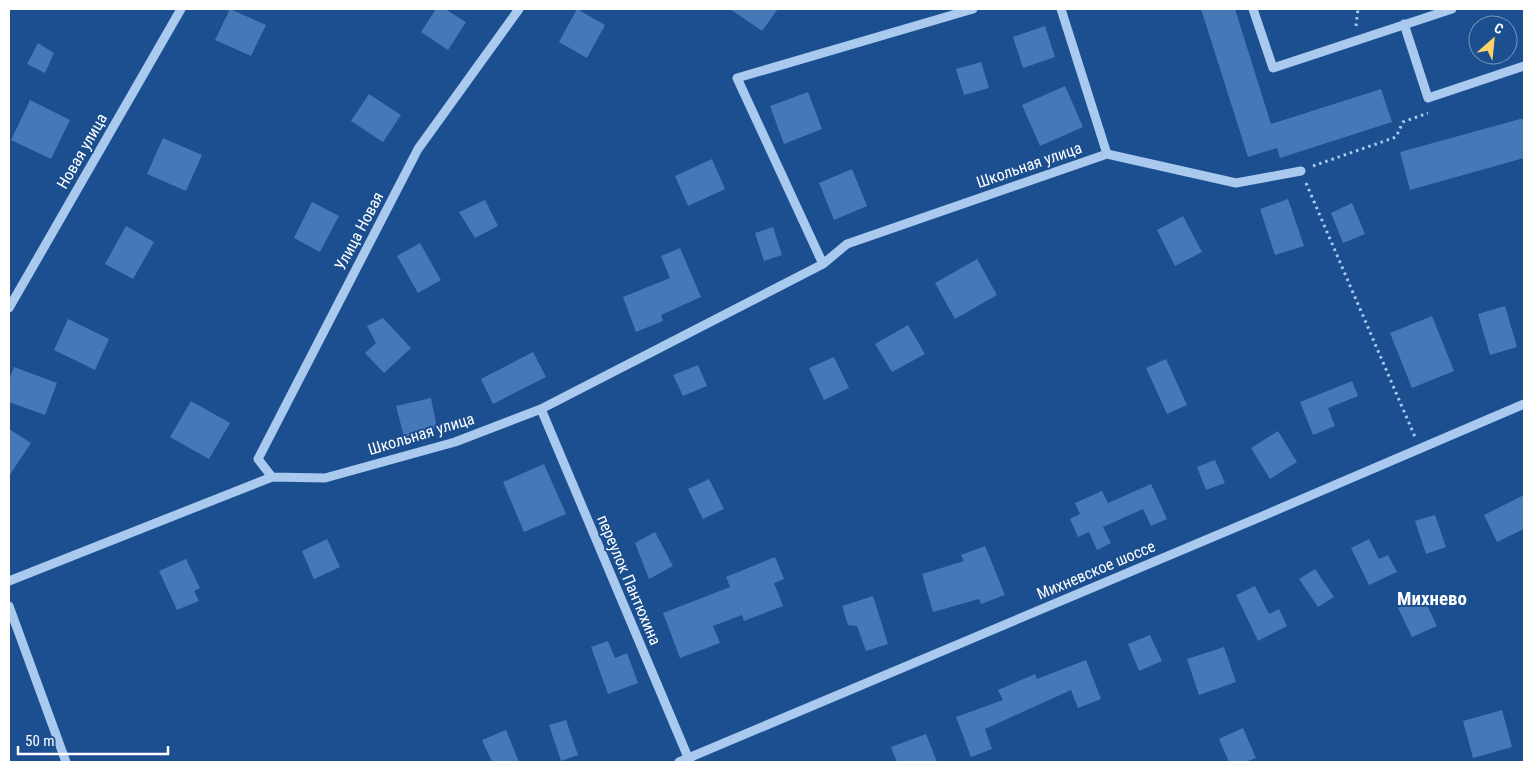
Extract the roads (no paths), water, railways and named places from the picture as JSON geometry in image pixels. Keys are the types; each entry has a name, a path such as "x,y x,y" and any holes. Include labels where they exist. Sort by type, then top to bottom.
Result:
{"street":[{"name":"Новая улица","path":"9,308 181,9"},
{"name":"Улица Новая","path":"272,477 258,460 418,149 519,9"},
{"path":"823,264 737,78 973,9"},
{"name":"Школьная улица","path":"9,580 272,477 325,478 455,442 541,409 823,264 847,244 1107,154 1061,9"},
{"path":"1253,9 1272,68 1452,9"},
{"path":"1404,24 1428,98 1524,66"},
{"path":"1107,154 1236,183 1301,170"},
{"name":"Михневское шоссе","path":"678,762 689,760 1524,404"},
{"name":"переулок Пантюхина","path":"541,409 689,760"},
{"path":"9,606 66,762"}],"district":[{"name":"Михнево","path":"1432,598"}]}
